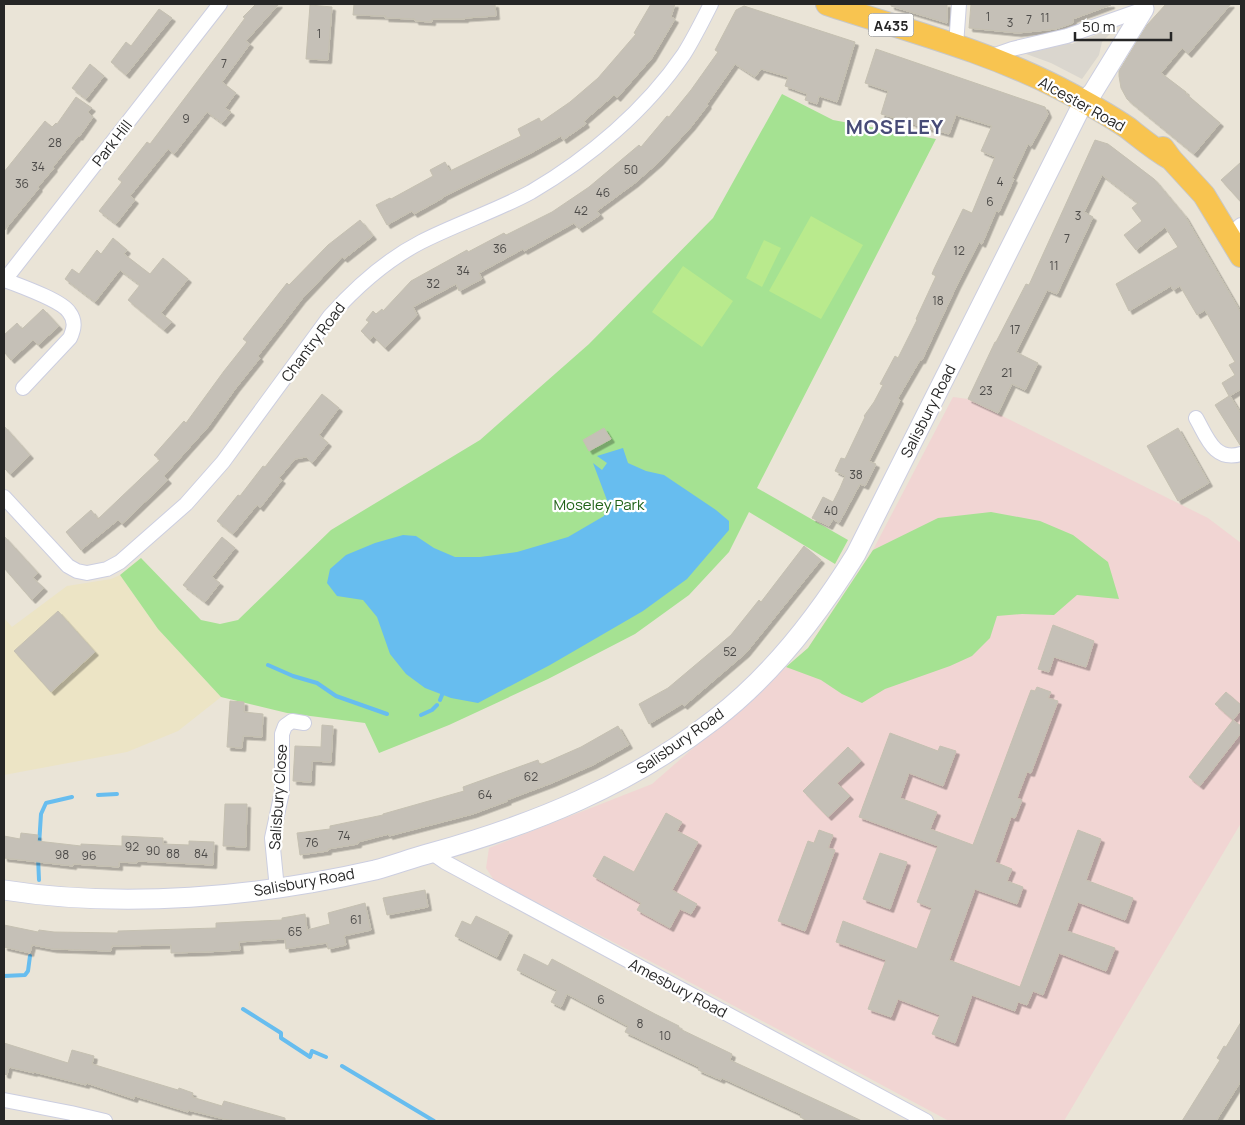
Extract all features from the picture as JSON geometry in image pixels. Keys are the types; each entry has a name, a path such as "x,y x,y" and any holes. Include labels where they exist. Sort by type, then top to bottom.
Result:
{"highway":[{"name":"Alcester Road","path":"827,4 989,57 1027,63 1058,73 1086,93 1158,152 1171,159 1235,230 1241,256"}],"main road":[{"name":"Salisbury Road","path":"4,890 64,897 142,899 230,894 277,889 378,869 519,826 613,785 667,753 716,719 778,659 833,591 856,554 1117,34 1147,6"}],"street":[{"name":"Park Hill","path":"4,280 220,4"},
{"name":"Chantry Road","path":"4,497 68,566 77,571 87,573 107,569 120,562 186,504 224,462 330,316 347,297 395,257 421,242 530,192 593,149 655,92 685,53 711,4"},
{"path":"956,45 959,4"},
{"path":"989,57 1012,49 1067,36 1147,6"},
{"path":"4,280 45,297 68,310 73,318 74,329 70,338 23,388"},
{"path":"1196,418 1213,449 1221,454 1235,456 1241,454"},
{"name":"Salisbury Close","path":"277,889 272,838 282,792 282,734 285,726 292,721 304,722"},
{"name":"Amesbury Road","path":"432,853 445,862 926,1121"},
{"path":"4,1100 70,1112 105,1121"}],"shaded area":[{"path":"1122,22 1102,42 1099,55 1082,79 1051,63 1018,51 1064,41 1072,44 1101,33 1102,28"},
{"path":"953,397 968,399 1208,518 1241,543 1241,823 1064,1121 949,1121 494,880 486,868 489,848 652,784 808,648 873,550"},
{"path":"120,575 158,629 221,697 178,731 127,752 4,775 4,618 12,627 67,586 111,579"}],"green space":[{"name":"Moseley Park","path":"782,94 833,120 936,139 757,488 848,540 835,564 749,512 729,552 689,595 635,634 548,679 449,725 379,753 365,723 287,713 221,697 158,629 120,575 141,558 201,620 220,624 238,620 331,530 480,440 589,344 713,218"},
{"path":"811,216 863,245 821,319 769,291"},
{"path":"764,240 781,248 762,287 746,278"},
{"path":"683,266 733,301 702,347 652,312"},
{"path":"991,512 1040,521 1073,535 1108,562 1119,599 1077,595 1054,615 1022,614 997,616 990,638 972,656 950,666 885,689 862,703 842,694 821,680 786,667 808,648 873,550 938,518"}],"water":[{"path":"623,448 628,463 646,471 664,475 729,521 729,530 687,579 643,611 550,665 478,703 451,698 425,688 406,674 390,654 377,617 363,600 337,596 327,583 330,569 346,555 375,543 403,535 416,536 434,548 455,557 480,557 517,552 568,537 604,516 608,503 593,463 602,470 607,463 597,456"}],"building":[{"path":"256,4 279,4 246,41 250,44 222,82 236,93 225,108 231,112 222,123 207,112 174,154 168,149 130,196 135,200 116,224 99,211 122,182 118,179 147,142 150,144 245,18 243,17"},
{"path":"354,4 495,4 496,16 465,19 432,19 432,22 415,21 415,19 385,18 386,16 353,15"},
{"path":"651,4 675,4 671,17 675,19 652,58 617,98 614,95 584,121 586,124 563,140 561,136 414,214 412,211 387,225 376,205 433,176 430,170 445,162 450,171 521,136 518,129 539,118 541,122 570,102 598,78 636,34 634,33"},
{"path":"891,4 947,4 947,23 891,6"},
{"path":"971,4 1111,5 1073,19 1073,23 1056,29 1018,33 969,28"},
{"path":"1166,4 1231,4 1188,54 1182,48 1161,73 1186,92 1220,123 1194,154 1127,99 1121,88 1119,71 1147,25"},
{"path":"310,5 332,7 328,60 306,59"},
{"path":"744,6 855,42 837,102 819,96 817,104 805,100 807,94 785,86 788,77 761,69 755,77 735,64 691,127 659,162 635,183 597,211 600,215 579,229 574,223 524,251 523,249 479,273 482,279 459,291 456,284 413,307 417,315 385,348 373,336 370,340 361,331 369,322 366,320 373,311 376,314 382,309 383,311 411,281 467,250 468,252 504,233 506,235 552,212 589,187 639,145 641,147 691,90 718,52 715,50 736,10"},
{"path":"159,9 172,18 126,75 111,62 126,42 131,46"},
{"path":"876,49 1045,107 1048,114 1031,146 1028,144 999,212 996,211 982,244 979,242 922,360 920,360 898,398 900,400 869,461 876,464 865,486 860,484 839,523 833,519 829,526 812,518 823,497 833,502 845,476 835,471 841,458 845,459 864,416 883,385 880,384 895,356 898,358 936,276 932,274 934,269 963,209 972,213 995,157 981,151 992,126 956,115 949,134 881,114 888,91 865,83"},
{"path":"90,64 104,76 86,99 72,88"},
{"path":"76,97 92,108 88,112 93,117 4,231 4,172 45,121 52,127 57,124"},
{"path":"1095,140 1108,144 1154,179 1185,216 1241,313 1241,389 1230,396 1241,414 1241,445 1215,405 1229,396 1222,383 1235,375 1229,365 1235,362 1205,310 1197,315 1180,286 1173,290 1171,286 1129,311 1116,284 1178,247 1165,227 1136,250 1124,235 1142,221 1132,208 1138,203 1102,175 1084,212 1093,217 1057,294 1047,290 1016,352 1038,363 1025,390 1012,384 998,413 968,399 995,342 1026,284 1029,285"},
{"path":"1241,162 1241,202 1221,180"},
{"path":"360,220 373,236 344,259 342,257 302,299 258,356 260,358 208,427 164,476 168,480 122,524 118,520 81,550 66,532 91,510 98,519 160,460 154,455 184,421 186,423 247,342 243,339 287,283 289,285 328,245"},
{"path":"113,238 127,250 124,254 150,274 163,258 188,279 161,313 172,322 164,330 128,300 140,285 120,270 95,302 65,279 72,269 79,274 97,250 101,254"},
{"path":"43,309 59,326 38,345 33,340 11,360 4,352 4,335 17,323 22,329"},
{"path":"322,394 339,408 319,435 328,443 312,463 306,457 295,459 279,478 282,480 260,508 257,505 233,534 217,521 238,495 240,496 263,466 265,467"},
{"path":"4,426 30,455 10,474 4,468"},
{"path":"604,428 611,439 589,451 583,440"},
{"path":"1178,428 1209,483 1178,501 1147,446"},
{"path":"4,536 38,573 33,578 44,588 32,600 4,568"},
{"path":"222,537 235,548 212,577 220,583 205,602 183,585"},
{"path":"804,546 821,560 746,653 684,706 682,704 649,724 639,704 668,688 731,635 759,600 761,602"},
{"path":"58,611 95,652 51,692 14,651"},
{"path":"1053,625 1094,641 1086,667 1054,657 1049,672 1038,669"},
{"path":"1037,687 1051,692 1048,698 1058,701 1031,773 1027,772 1017,798 1022,800 1015,818 1011,817 995,862 1012,869 1007,881 1023,887 1017,904 975,889 949,960 1020,987 1078,830 1101,839 1086,880 1133,898 1125,920 1078,902 1067,931 1115,948 1106,971 1059,953 1043,995 1033,991 1027,1005 1018,1002 1015,1011 972,995 955,1043 932,1034 940,1015 935,1013 898,999 891,1017 868,1009 886,960 836,942 843,921 917,949 932,908 917,902 938,846 859,817 890,733 938,751 940,746 956,751 943,786 909,773 900,798 937,812 930,829 973,845 1031,690 1035,691"},
{"path":"1226,692 1241,705 1241,710 1233,720 1215,704"},
{"path":"230,701 244,702 244,712 263,714 262,737 243,736 242,748 227,747"},
{"path":"1233,720 1241,726 1241,733 1200,786 1189,777"},
{"path":"322,725 333,726 331,762 312,761 311,782 293,781 295,746 321,747"},
{"path":"618,726 629,745 593,765 508,801 473,814 389,836 389,834 358,842 358,844 300,855 297,833 330,829 330,826 383,815 464,791 463,787 538,760 540,765 581,747"},
{"path":"848,747 861,761 837,783 850,796 828,817 803,791"},
{"path":"225,804 247,804 246,847 223,846"},
{"path":"666,813 682,822 677,831 698,842 672,890 697,904 691,914 680,909 670,928 637,910 641,903 593,876 604,856 634,872"},
{"path":"819,830 833,835 828,848 835,850 805,931 778,921 808,841 814,843"},
{"path":"21,833 38,835 37,841 81,846 81,844 122,846 122,836 163,838 163,844 189,845 189,841 214,842 213,865 137,861 137,863 119,862 119,867 73,864 73,866 4,858 4,836 20,839"},
{"path":"880,853 907,862 890,909 863,899"},
{"path":"425,890 428,907 387,915 383,898"},
{"path":"365,903 371,930 344,936 346,945 328,949 327,943 286,949 285,939 239,942 240,950 171,953 171,945 112,946 111,951 53,949 32,945 30,953 4,947 4,925 38,932 39,930 118,933 118,931 216,928 216,923 282,920 282,918 305,914 307,930 330,924 328,913"},
{"path":"476,916 509,932 497,957 455,936 462,921 471,925"},
{"path":"524,954 548,966 552,959 679,1026 678,1028 732,1054 730,1060 862,1121 808,1121 800,1117 801,1114 722,1078 721,1080 698,1070 699,1067 625,1032 628,1026 567,994 561,1007 551,1002 557,990 517,970"},
{"path":"1241,1022 1241,1081 1216,1121 1182,1121 1220,1060 1217,1058 1224,1046 1226,1047"},
{"path":"4,1043 68,1063 72,1050 94,1056 92,1064 178,1090 179,1088 193,1093 192,1097 222,1106 224,1101 285,1118 285,1121 232,1121 188,1110 188,1112 135,1096 134,1099 86,1083 86,1085 34,1072 9,1067 7,1075 4,1074"}],"waterway":[{"path":"268,665 293,676 317,683 336,696 387,714"},
{"path":"440,700 442,695"},
{"path":"421,715 432,710 437,705"},
{"path":"98,795 117,794"},
{"path":"39,845 41,814 46,803 72,797"},
{"path":"38,857 39,880"},
{"path":"4,976 25,975 28,971 30,956"},
{"path":"243,1009 281,1033 281,1038 310,1057 312,1051 326,1057"},
{"path":"342,1066 434,1121"}],"district":[{"name":"MOSELEY","path":"895,126"}]}
